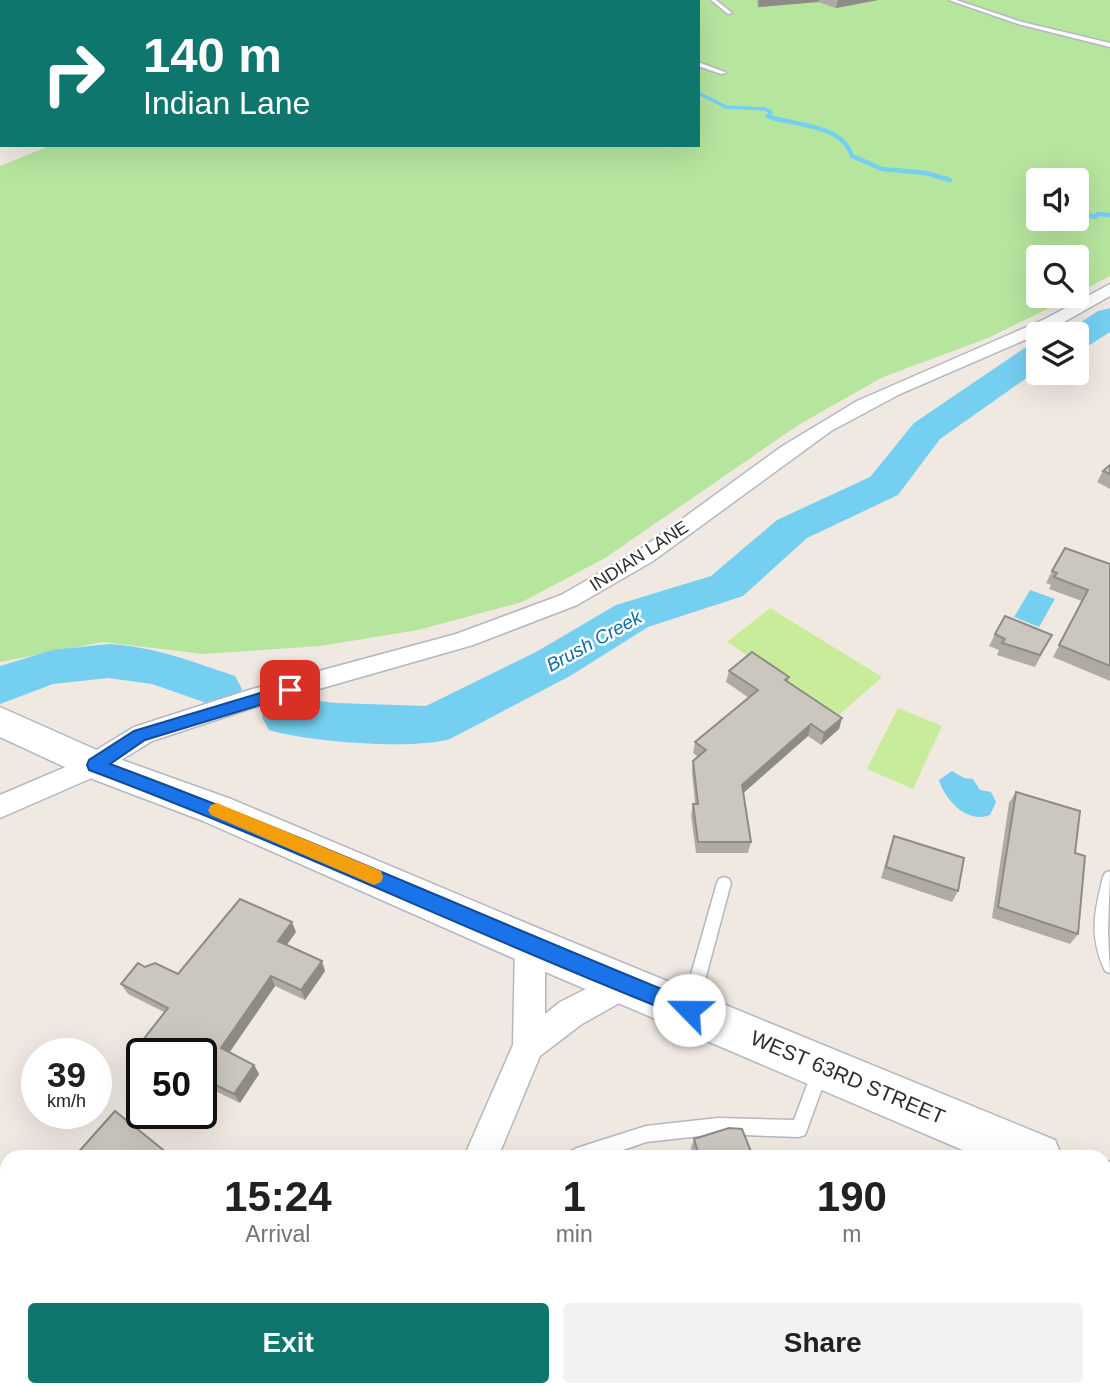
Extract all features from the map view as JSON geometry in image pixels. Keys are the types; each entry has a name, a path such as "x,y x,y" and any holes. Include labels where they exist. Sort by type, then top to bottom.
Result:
{"main road":[{"name":"WEST 63RD STREET","path":"0,721 95,765 217,810 530,945 1021,1150"}],"street":[{"path":"46,0 54,0"},
{"name":"INDIAN LANE","path":"0,807 95,765 140,735 493,630 568,600 638,561 820,429 909,383 1064,318 1110,289"},
{"path":"484,1150 529,1045 530,945"},
{"path":"529,1045 571,1013 626,984"}],"lane":[{"path":"713,0 730,13"},
{"path":"951,0 1020,23 1110,45"},
{"path":"700,65 723,72"},
{"path":"1110,877 1099,920 1101,950 1110,966"},
{"path":"689,1010 724,883"},
{"path":"598,1150 646,1134 718,1126 799,1129 823,1066"}],"green space":[{"path":"700,0 1110,0 1110,276 1089,287 1089,245 1026,245 1026,308 1049,308 988,338 883,377 800,424 605,558 522,602 418,630 320,646 203,654 103,642 0,662 0,166 47,147 700,147"},
{"path":"770,608 882,677 839,715 727,642"},
{"path":"898,708 942,726 913,789 867,769"}],"water":[{"path":"1030,590 1055,599 1039,627 1014,617"},
{"path":"952,771 964,778 973,779 980,790 991,792 996,802 990,815 973,816 952,802 939,780"}],"building":[{"path":"1110,465 1110,474 1103,471"},
{"path":"1065,548 1110,564 1110,666 1059,645 1088,590 1054,577 1057,573 1052,571"},
{"path":"1005,616 1052,635 1040,655 1002,643 1005,639 995,634"},
{"path":"752,652 789,677 785,680 842,718 824,733 811,724 742,785 751,842 698,842 693,804 698,804 693,761 706,750 695,742 758,690 729,671"},
{"path":"1016,792 1080,811 1075,853 1085,856 1078,934 998,907"},
{"path":"894,836 964,858 958,891 886,867"},
{"path":"240,899 292,922 278,941 322,961 301,990 271,976 221,1048 254,1065 234,1094 217,1086 217,1038 145,1038 168,1008 121,984 138,963 145,967 155,963 178,974"},
{"path":"115,1111 126,1120 126,1129 137,1129 163,1150 80,1150 99,1129 112,1129 112,1114"},
{"path":"729,1128 742,1129 750,1150 697,1150 694,1139"}],"waterway":[{"path":"700,94 726,107 765,109 771,112 767,116 775,119"},
{"path":"770,117 829,132 847,146 852,156 882,169 926,173 950,180"},
{"path":"1089,215 1110,215"},
{"name":"Brush Creek","path":"1089,331 1110,318"},
{"name":"Brush Creek","path":"287,717 337,722 432,725 553,664 632,616 727,586 792,529 884,486 927,431 1026,362"},
{"name":"Brush Creek","path":"0,686 53,667 108,661 155,667 218,689"}],"slow traffic":[{"path":"217,810 374,877"}],"route":[{"path":"290,690 140,735 95,765 217,810 530,945 689,1010"}]}
